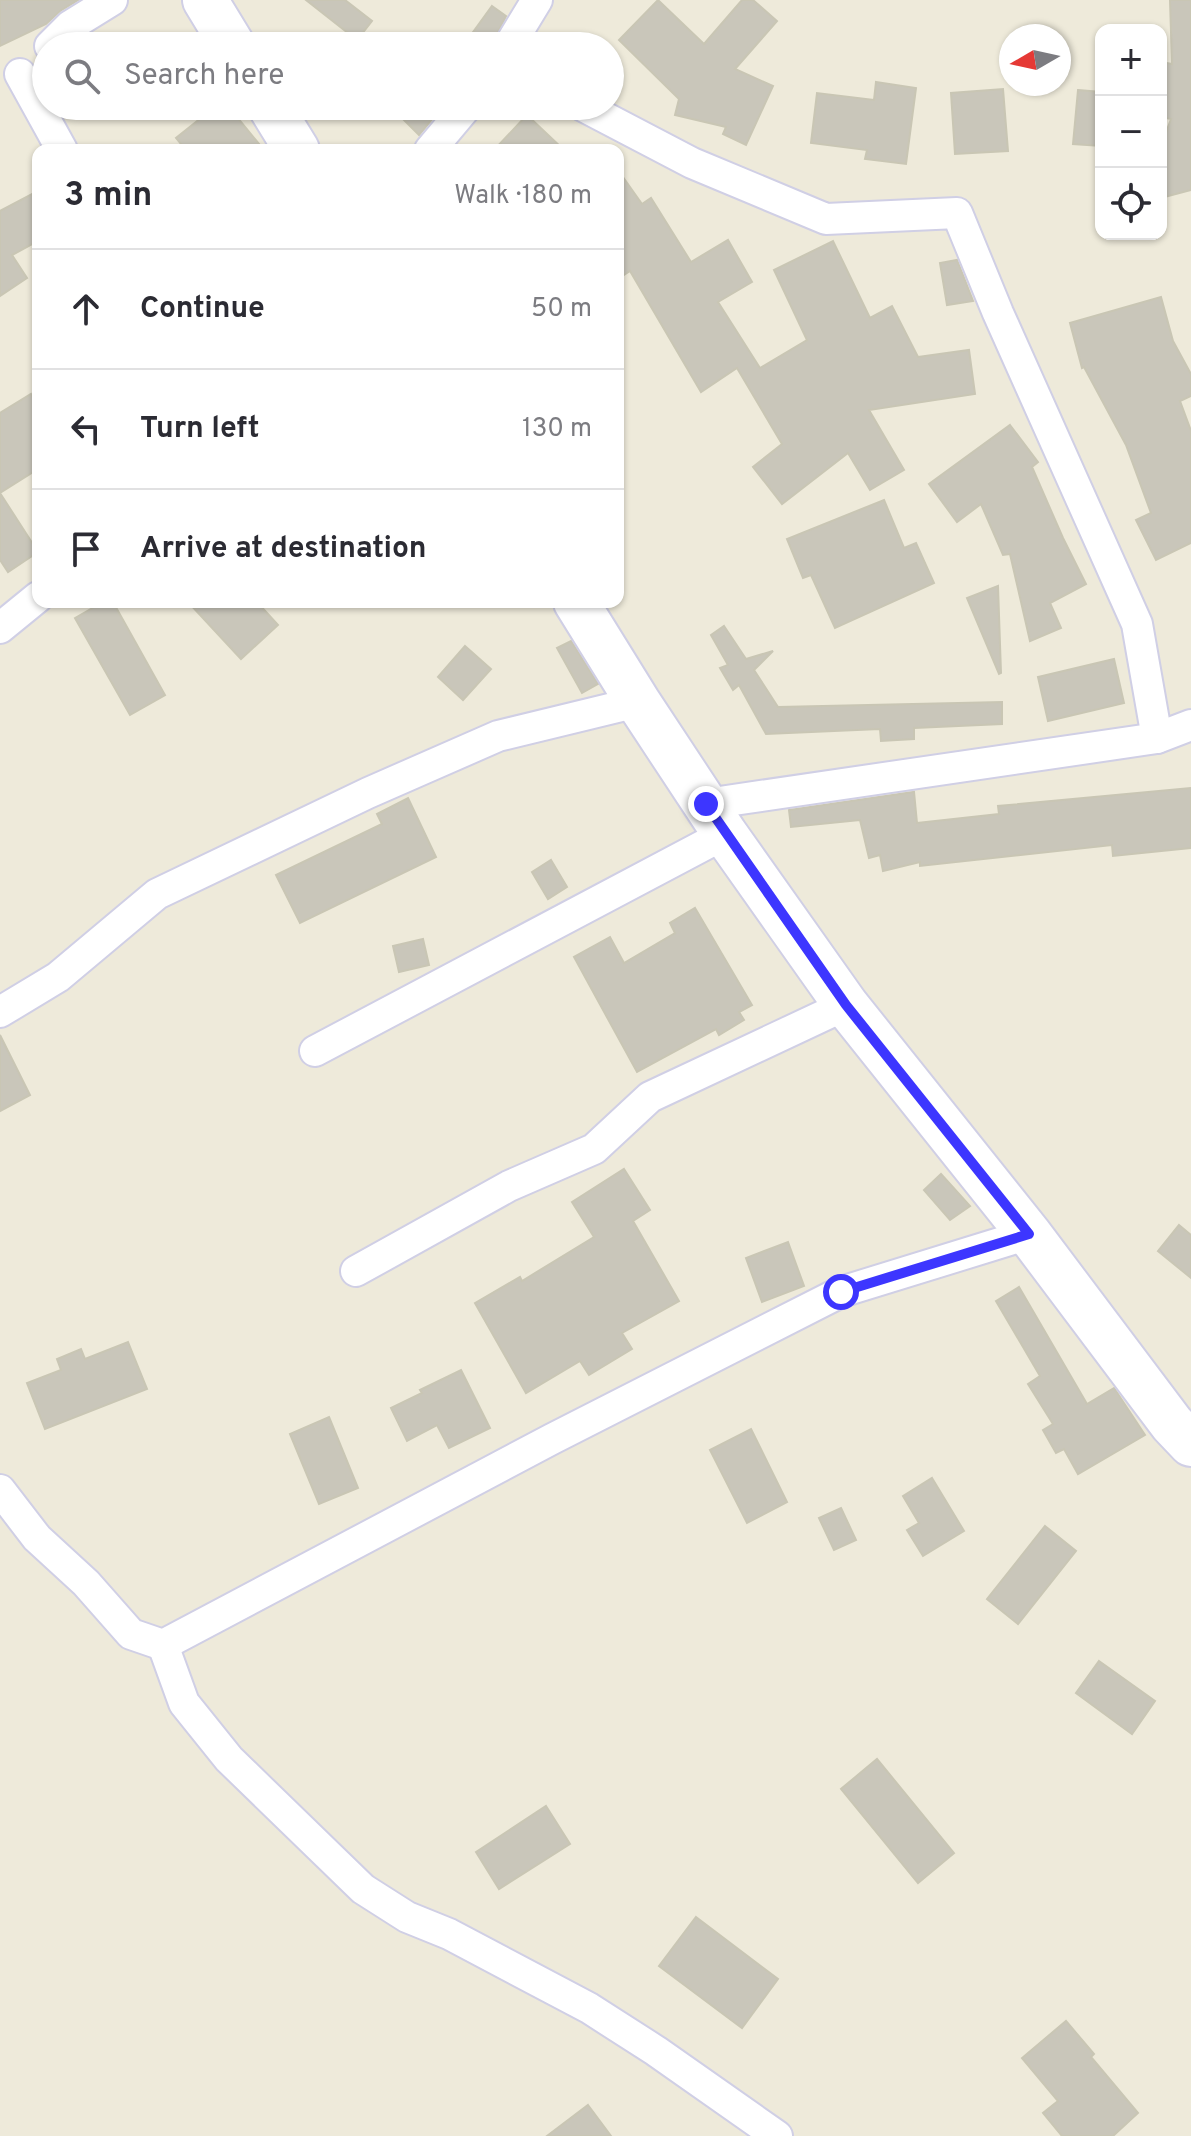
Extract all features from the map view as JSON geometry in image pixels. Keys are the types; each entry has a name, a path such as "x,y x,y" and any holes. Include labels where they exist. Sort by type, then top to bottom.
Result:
{"main road":[{"path":"205,0 224,32"},
{"path":"279,120 293,144"},
{"path":"580,608 716,819 846,1005 1029,1234 1172,1424 1191,1444"}],"street":[{"path":"64,32 112,0"},
{"path":"518,32 537,0"},
{"path":"32,63 10,84 32,112"},
{"path":"38,120 57,144"},
{"path":"435,144 455,120"},
{"path":"610,120 692,163 826,219 957,213 998,313 1137,624 1157,738"},
{"path":"0,628 32,602"},
{"path":"0,1012 58,977 157,894 368,793 498,736 638,702"},
{"path":"315,1051 716,819 1157,738 1191,725"},
{"path":"356,1271 509,1186 594,1149 650,1097 846,1005"},
{"path":"0,1490 37,1538 86,1583 131,1634 163,1645 552,1439 841,1292 1029,1234"},
{"path":"163,1645 184,1703 229,1759 363,1889 399,1913 449,1934 589,2008 777,2136"}],"building":[{"path":"0,0 78,0 46,24 0,46"},
{"path":"306,0 345,0 372,21 363,32 347,32"},
{"path":"658,0 704,44 742,0 753,0 777,21 735,69 773,86 746,145 723,134 726,127 675,115 679,99 624,45 624,35"},
{"path":"1170,0 1191,0 1191,190 1167,196 1167,130 1171,119 1167,118 1167,63 1172,64"},
{"path":"492,6 506,16 498,32 473,32"},
{"path":"876,82 916,88 906,164 865,159 867,150 811,143 817,93 874,100"},
{"path":"999,89 999,96 1004,96 1008,151 955,154 951,93"},
{"path":"1078,90 1095,91 1095,146 1073,144"},
{"path":"198,120 239,120 259,144 181,144 176,138"},
{"path":"404,120 431,120 419,135"},
{"path":"522,120 532,120 558,144 500,144"},
{"path":"624,178 642,204 651,198 691,262 728,240 752,282 718,302 760,368 807,340 774,270 833,241 870,318 892,306 918,357 969,350 975,394 869,410 904,470 870,490 848,453 782,504 753,467 782,444 737,368 701,392 630,271 624,275"},
{"path":"32,194 32,244 12,255 27,278 0,296 0,211"},
{"path":"957,260 973,301 947,305 940,263"},
{"path":"1161,297 1173,341 1191,374 1191,396 1180,401 1191,431 1191,543 1156,560 1136,520 1151,513 1126,445 1082,368 1070,323"},
{"path":"31,394 32,396 32,473 0,493 0,413"},
{"path":"1010,425 1038,462 1032,467 1086,584 1050,603 1061,628 1030,641 1010,554 1003,555 981,504 957,522 929,484"},
{"path":"0,493 32,543 32,556 8,572 0,560"},
{"path":"884,500 904,548 916,543 934,583 835,628 811,575 803,578 787,539"},
{"path":"998,586 1001,673 999,674 967,598"},
{"path":"92,608 116,608 165,695 130,715 75,618"},
{"path":"194,608 262,608 278,625 241,659"},
{"path":"724,626 746,659 773,651 754,670 778,707 1002,702 1002,724 914,728 914,739 881,741 880,729 766,734 739,685 733,690 720,668 728,665 711,635"},
{"path":"571,641 598,684 582,693 557,648"},
{"path":"465,646 491,669 463,700 438,677"},
{"path":"1114,659 1124,703 1048,721 1038,677"},
{"path":"1191,788 1191,848 1113,856 1112,845 920,866 920,862 883,871 880,855 869,858 860,820 791,827 789,810 914,792 917,823 999,814 998,806"},
{"path":"408,798 436,857 300,923 276,875 382,824 377,814"},
{"path":"551,860 567,887 548,899 532,872"},
{"path":"695,908 752,1005 739,1012 744,1020 719,1035 716,1029 637,1072 574,957 610,937 624,963 675,933 670,923"},
{"path":"423,939 429,965 399,972 393,946"},
{"path":"0,1035 30,1095 0,1111"},
{"path":"624,1169 650,1210 633,1221 679,1301 622,1333 632,1349 589,1375 580,1361 526,1393 475,1303 520,1277 522,1281 594,1237 572,1202"},
{"path":"941,1174 970,1206 950,1220 924,1190"},
{"path":"1179,1225 1191,1235 1191,1278 1158,1251"},
{"path":"788,1242 804,1286 762,1302 746,1258"},
{"path":"1019,1287 1087,1404 1114,1388 1145,1435 1078,1474 1064,1449 1056,1453 1043,1430 1053,1424 1028,1384 1040,1376 996,1301"},
{"path":"128,1342 147,1389 45,1429 27,1383 61,1370 57,1359 81,1349 85,1359"},
{"path":"461,1370 490,1428 449,1448 437,1425 407,1441 391,1408"},
{"path":"329,1417 358,1488 319,1504 290,1434"},
{"path":"751,1429 787,1502 747,1523 710,1450"},
{"path":"932,1478 964,1531 923,1556 907,1530 919,1523 903,1496"},
{"path":"841,1508 856,1540 834,1550 819,1518"},
{"path":"1045,1526 1076,1551 1018,1624 987,1599"},
{"path":"1099,1661 1155,1701 1132,1734 1076,1693"},
{"path":"877,1759 954,1853 918,1883 841,1789"},
{"path":"546,1806 570,1844 499,1889 476,1852"},
{"path":"696,1917 778,1979 742,2028 659,1966"},
{"path":"1066,2021 1094,2054 1091,2057 1138,2113 1113,2136 1062,2136 1043,2113 1058,2101 1022,2058"},
{"path":"588,2105 611,2136 547,2136"}],"route":[{"path":"706,804 846,1005 1029,1234 841,1292"}]}
